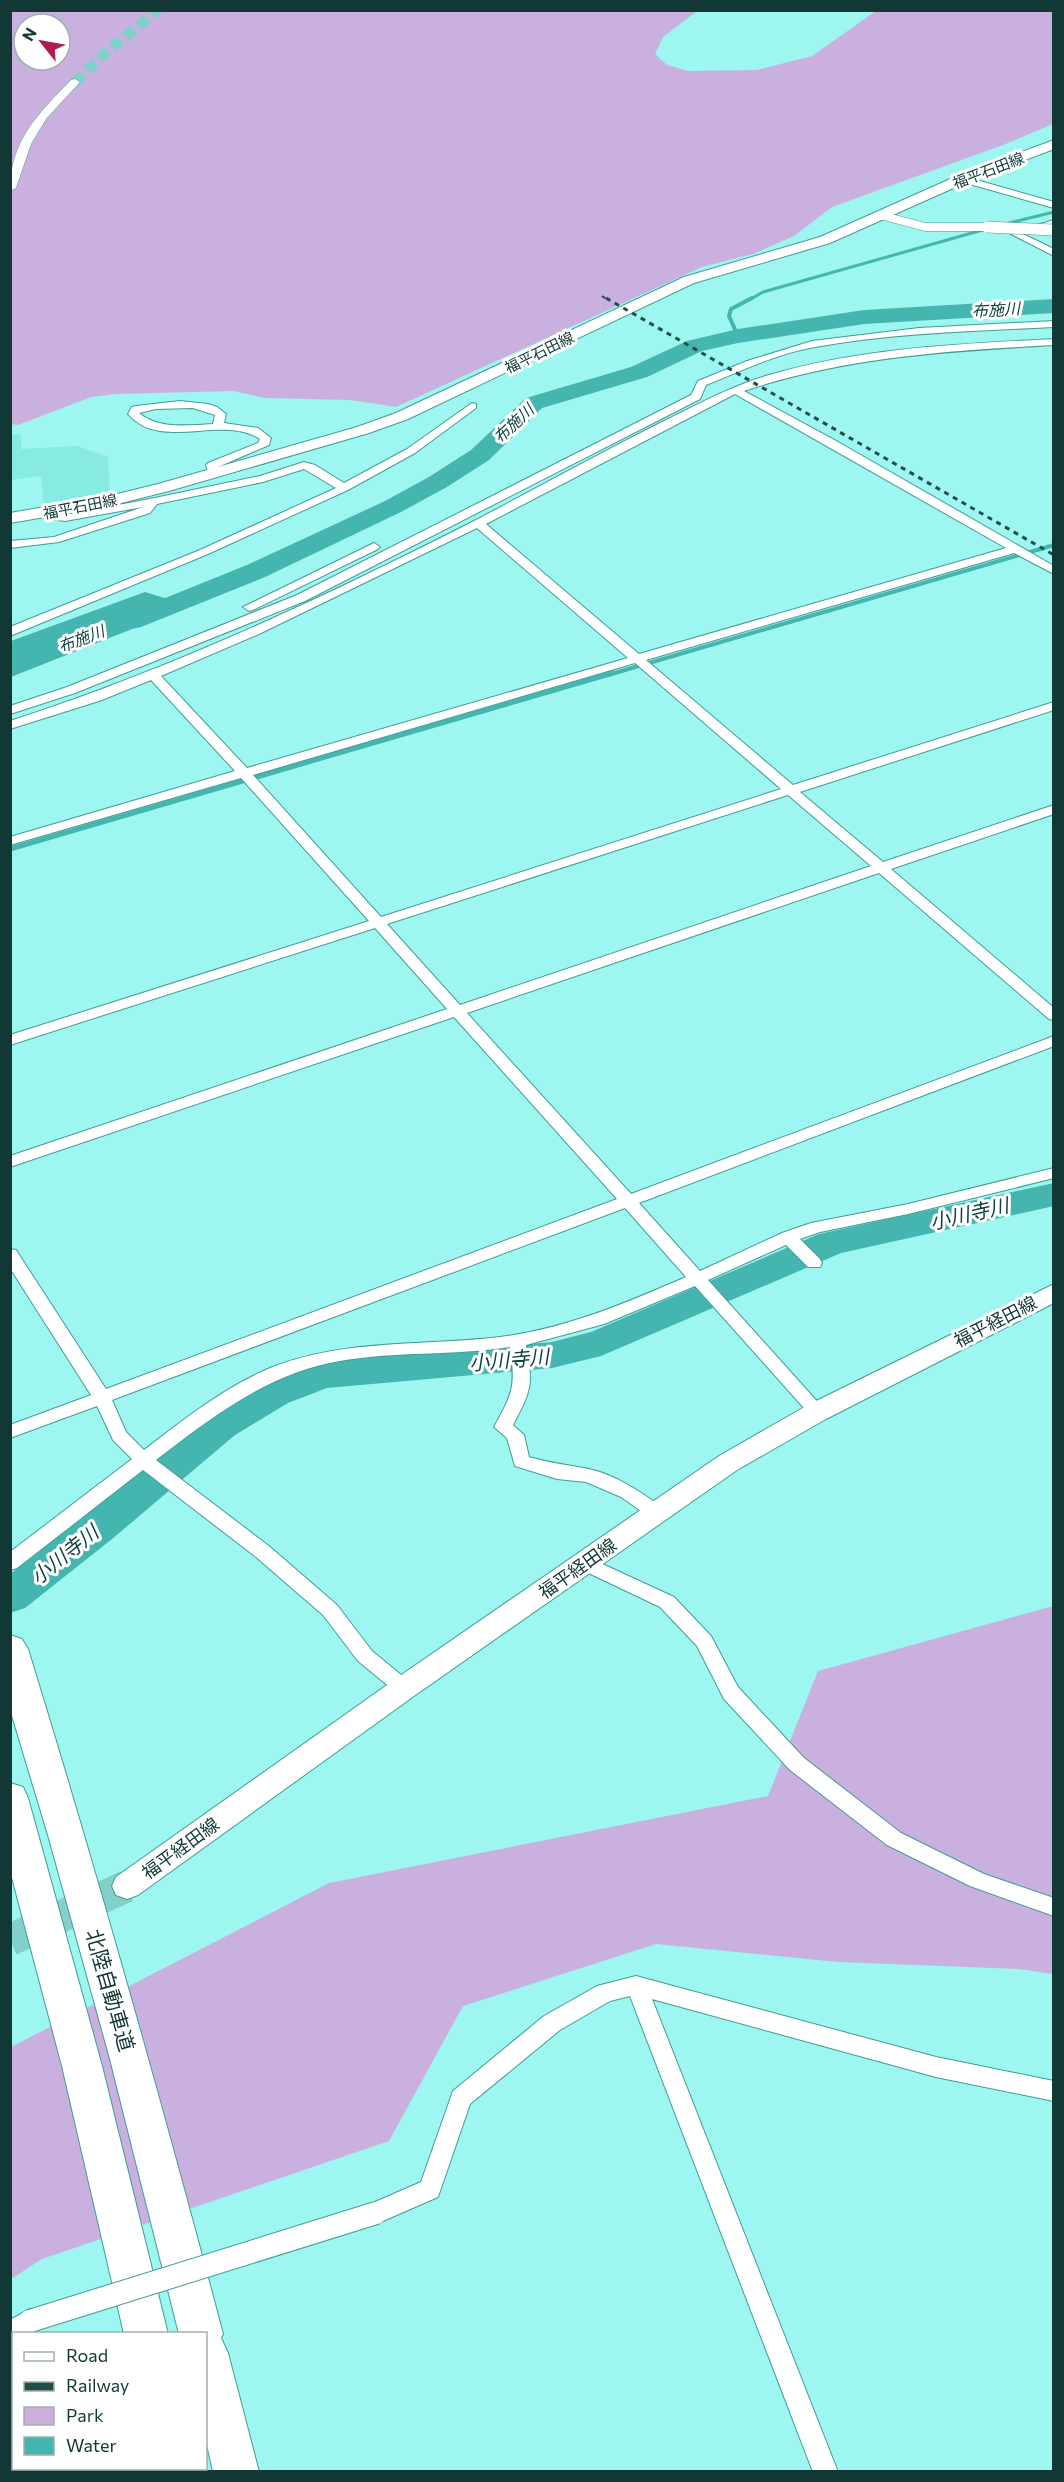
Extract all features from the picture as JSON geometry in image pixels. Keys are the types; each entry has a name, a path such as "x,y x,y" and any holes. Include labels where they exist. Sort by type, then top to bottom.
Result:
{"highway":[{"name":"北陸自動車道","path":"13,1656 67,1835 130,2060 200,2332"},
{"path":"10,1798 82,2066 146,2332"},
{"path":"207,2357 236,2472"}],"main road":[{"name":"福平石田線","path":"10,518 109,501 213,474 335,439 402,416 689,280 825,240 884,216 962,179 1053,144"},
{"name":"福平経田線","path":"126,1886 404,1688 728,1463 817,1412 1053,1292"}],"street":[{"path":"10,188 25,144 41,117 75,82"},
{"path":"962,179 1053,205"},
{"path":"884,216 925,227 987,226 1053,230"},
{"path":"1053,223 1014,233 1053,253"},
{"path":"10,710 82,686 301,598 696,397 702,383 751,363 812,344 845,339 919,331 1053,324"},
{"path":"10,724 97,697 255,631 478,523 646,434 735,390 776,375 857,358 955,347 1053,342"},
{"path":"735,390 1053,571"},
{"path":"10,700 190,634 281,593 675,397"},
{"path":"213,474 212,465 251,451 263,445 266,438 260,432 218,427 176,428 139,422 133,414 136,409 151,407 194,405 209,407 221,414 218,427"},
{"path":"10,632 204,552 344,488 425,444 472,406"},
{"path":"41,514 65,518 263,479 304,465 311,466 344,488"},
{"path":"10,545 55,540 146,510 151,504 144,503"},
{"path":"478,523 881,866 1053,1016"},
{"path":"10,842 1015,549"},
{"path":"153,675 245,774 817,1412"},
{"path":"10,1040 1053,706"},
{"path":"10,1162 1053,809"},
{"path":"10,1432 1053,1041"},
{"path":"10,1563 143,1460 249,1384 282,1370 356,1351 481,1345 517,1340 605,1318 700,1282 788,1237 818,1227 908,1209 1053,1173"},
{"path":"788,1237 814,1263"},
{"path":"10,1254 102,1397 119,1435 143,1460 263,1552 330,1610 365,1656 404,1688"},
{"path":"517,1340 522,1370 521,1393 503,1427 515,1435 521,1461 557,1472 589,1476 627,1492 657,1513"},
{"path":"585,1563 667,1602 704,1641 731,1693 790,1756 894,1839 978,1880 1053,1907"},
{"path":"636,1985 826,2472"},
{"path":"20,2328 376,2212 430,2189 461,2098 552,2023 605,1993 636,1985 936,2067 1053,2091"}],"shaded area":[{"path":"21,434 21,449 77,446 108,457 110,495 44,508 41,476 11,480 10,435"}],"green space":[{"path":"11,11 697,11 663,37 655,54 667,65 689,71 757,70 812,56 876,11 1053,11 1053,124 1003,145 832,207 794,236 753,254 702,267 396,407 350,400 265,398 234,391 115,394 91,397 18,425 11,424"},
{"path":"1053,1606 1053,1974 1019,1969 838,1962 656,1944 463,2006 389,2141 42,2259 11,2279 11,2047 329,1883 768,1796 818,1671"}],"water":[{"path":"145,592 190,606 11,677 11,641"}],"waterway":[{"path":"1005,224 1054,212"},
{"path":"749,300 763,292 986,229"},
{"path":"738,336 729,316 731,309 752,298"},
{"name":"布施川","path":"132,621 256,571 392,507 438,482 480,455 534,403 639,372 695,346 738,336 864,317 1054,306"},
{"path":"608,675 1054,545"},
{"path":"10,849 613,673"},
{"name":"小川寺川","path":"10,1597 98,1528 221,1425 274,1393 324,1375 552,1355 601,1343 832,1243 1054,1194"}],"tunnel":[{"path":"75,82 104,54 158,10"},
{"path":"10,1940 127,1886"}],"railway":[{"path":"602,296 608,300"},
{"path":"606,298 1054,555"}]}
